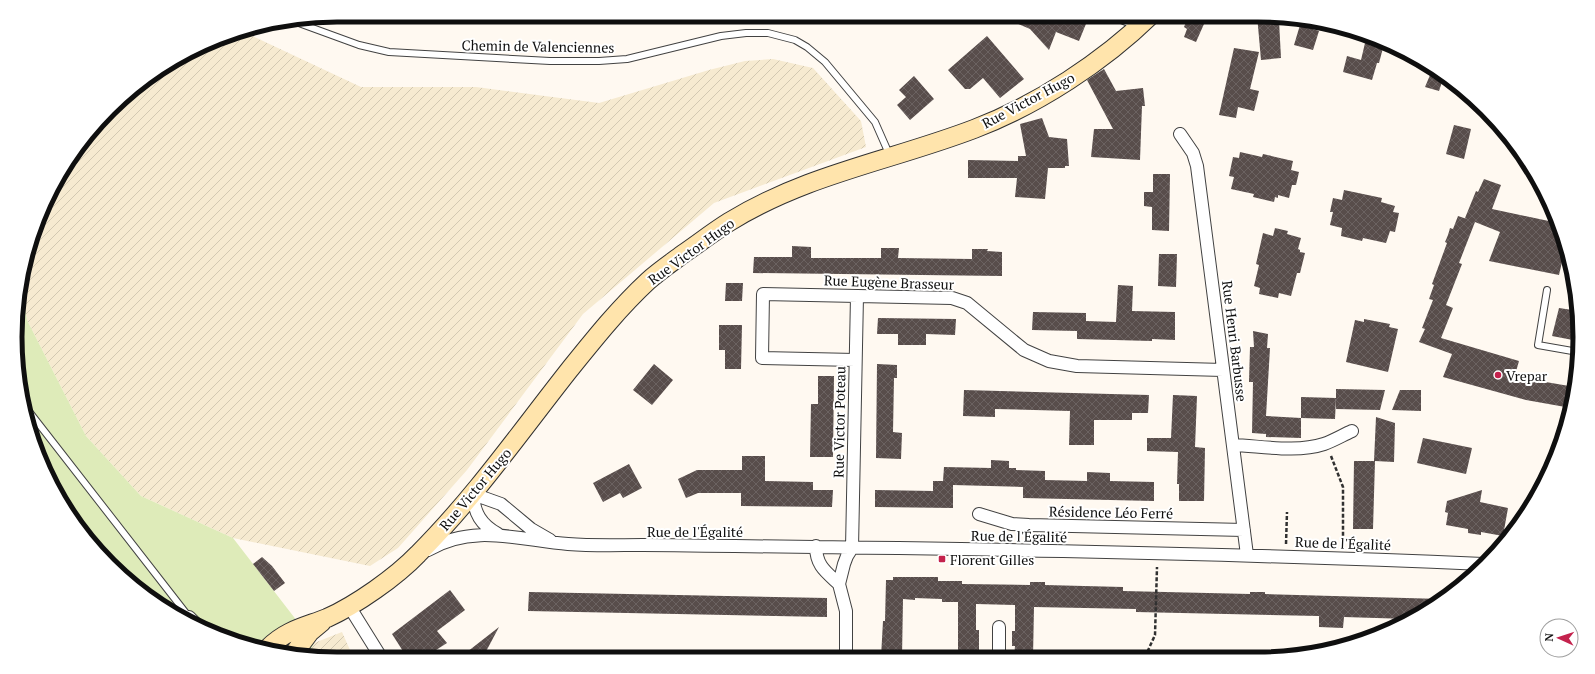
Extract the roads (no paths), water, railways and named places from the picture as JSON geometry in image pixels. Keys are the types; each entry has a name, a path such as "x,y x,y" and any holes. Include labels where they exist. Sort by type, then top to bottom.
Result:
{"street":[{"name":"Rue Victor Hugo","path":"327,618 349,606 385,582 416,556 474,494 539,407 598,334 629,299 651,278 714,232 759,205 807,183 975,129 1021,107 1080,72 1112,49 1144,22"},
{"name":"Rue Henri Barbusse","path":"1180,134 1193,153 1197,166 1247,555"},
{"name":"Rue Eugène Brasseur","path":"856,360 762,358 763,294 952,298 962,300 1024,350 1039,357 1059,363 1077,366 1224,370"},
{"name":"Rue Victor Poteau","path":"852,548 857,296"},
{"path":"1233,445 1295,448 1316,446 1326,444 1352,431"},
{"name":"Rue de l'Égalité","path":"501,535 488,528 480,520 475,509 474,494 501,504 531,529 555,542"},
{"name":"Résidence Léo Ferré","path":"979,514 1012,524 1244,530"},
{"name":"Rue de l'Égalité","path":"416,556 444,541 454,538 478,535 501,535 582,545 816,546 852,548 1247,555 1477,564"},
{"path":"816,546 820,566 839,584"},
{"path":"846,652 846,611 839,584 846,556 852,548"},
{"path":"349,606 378,652"},
{"path":"272,645 283,635 293,630 327,618"},
{"path":"297,649 310,632 327,618"},
{"path":"999,627 999,652"}],"lane":[{"name":"Chemin de Valenciennes","path":"302,24 359,45 389,52 599,61 620,59 721,36 746,33 768,33 795,40 807,47 825,62 875,122 890,156"},
{"path":"1547,290 1538,345 1572,351"},
{"path":"33,417 185,613"}],"place":[{"name":"Vrepar","path":"1498,375"},
{"name":"Florent Gilles","path":"942,559"}]}
